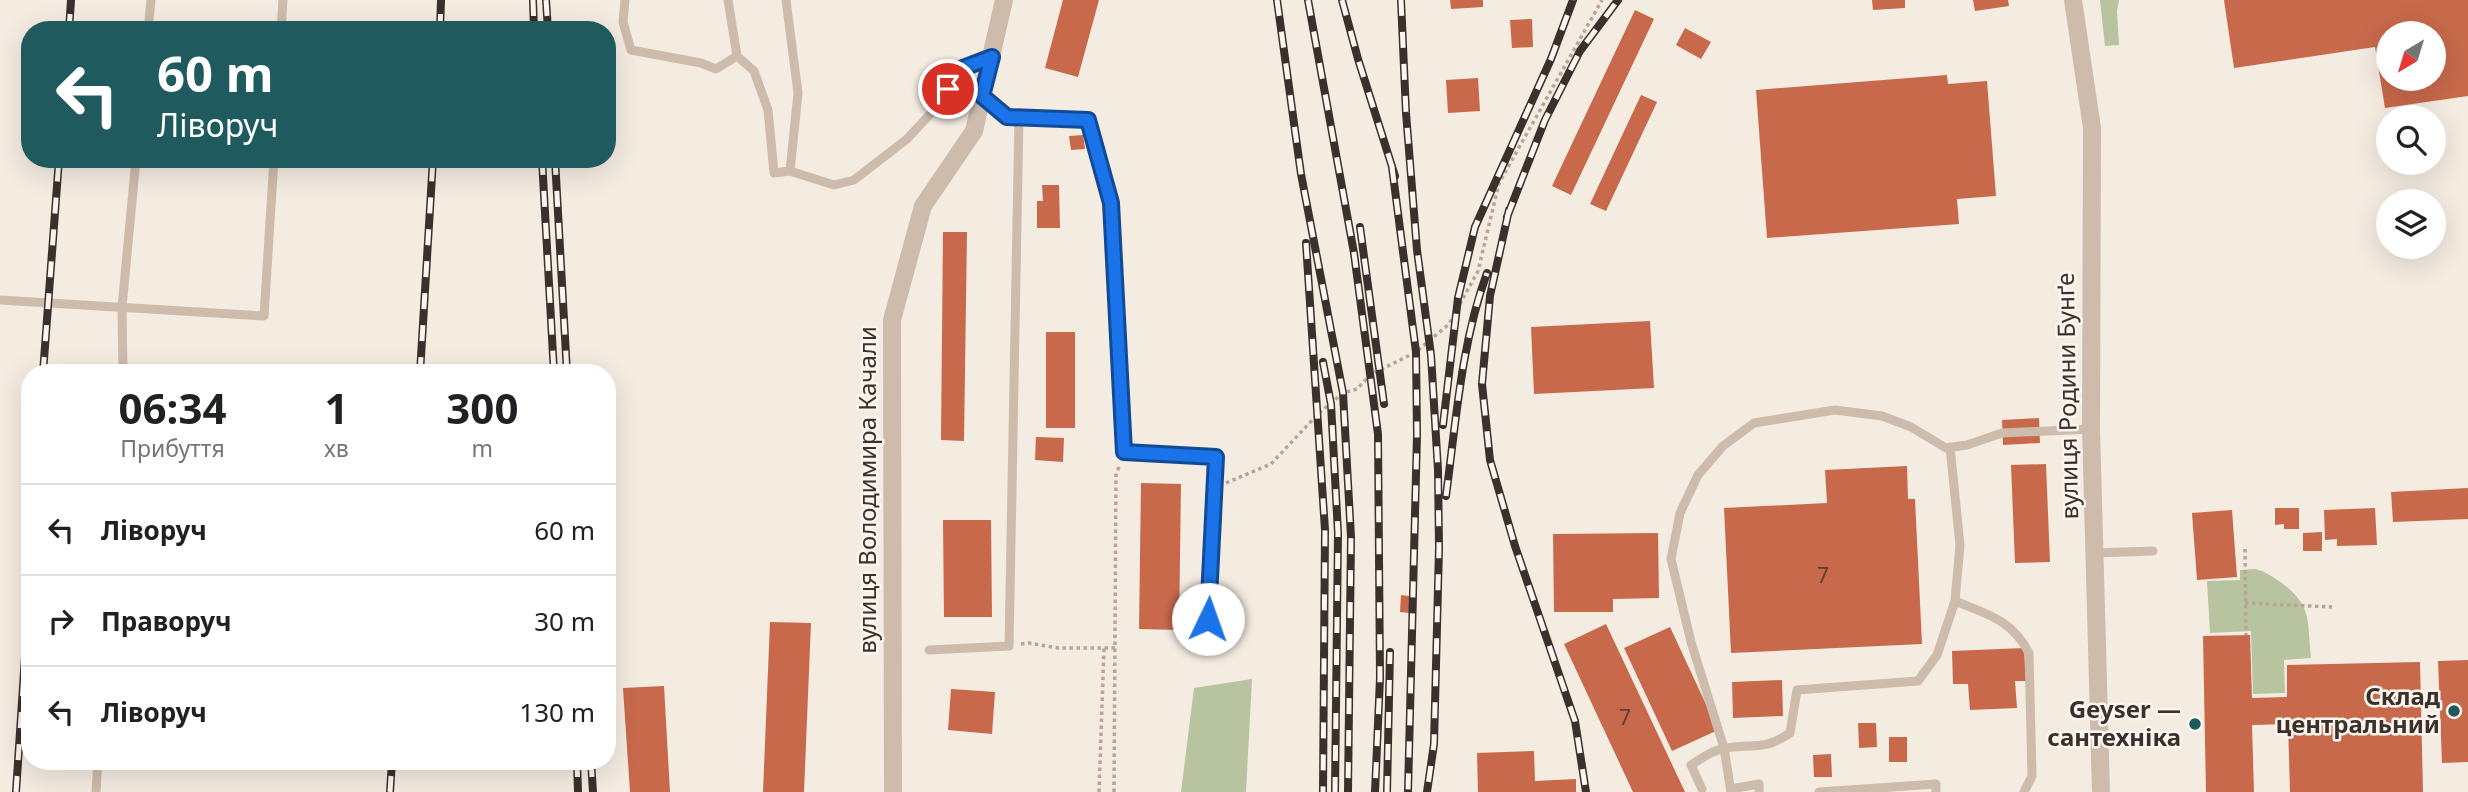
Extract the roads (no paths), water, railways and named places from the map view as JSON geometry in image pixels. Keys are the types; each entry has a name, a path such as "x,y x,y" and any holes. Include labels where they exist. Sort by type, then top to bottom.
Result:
{"street":[{"name":"вулиця Володимира Качали","path":"893,792 892,320 923,206 974,131 1004,0"},
{"name":"вулиця Родини Бунґе","path":"2073,0 2092,128 2091,429 2101,792"}],"lane":[{"path":"149,21 151,0"},
{"path":"282,21 283,0"},
{"path":"625,0 623,22 631,50 701,63 716,69 737,56"},
{"path":"728,0 737,56 754,71 768,110 774,173 790,170 834,185 854,180 907,139 934,110 963,68 992,57"},
{"path":"786,0 798,93 790,170"},
{"path":"982,96 1007,117 1088,120 1111,203 1124,452 1216,457 1208,619"},
{"path":"929,650 1009,646 1019,117"},
{"path":"123,364 122,307 135,168"},
{"path":"0,300 264,316 273,168"},
{"path":"1759,792 1759,784 1731,791 1724,748 1691,642 1671,559 1680,513 1698,475 1723,446 1754,423 1835,410 1882,416 1911,428 1946,448 1967,445 2002,433 2091,429"},
{"path":"1702,789 1691,765 1707,754 1724,748 1774,744 1790,733 1797,690 1918,681 1937,655 1955,601 1960,545 1950,447"},
{"path":"2095,553 2153,551"},
{"path":"1955,601 2002,620 2022,639 2029,653 2032,776 2024,792"},
{"path":"96,792 97,770"},
{"path":"1819,792 1936,784 1936,792"}],"railway":[{"path":"70,21 71,0"},
{"path":"440,21 441,0"},
{"path":"533,0 534,21"},
{"path":"546,0 547,21"},
{"path":"1277,0 1301,174 1343,393 1351,537 1348,792"},
{"path":"1308,0 1354,253 1378,434 1380,678 1375,792"},
{"path":"1342,0 1395,176"},
{"path":"1401,0 1406,113 1417,250 1431,355 1438,470 1439,548 1434,744 1427,792"},
{"path":"1443,425 1458,298 1475,227 1551,59 1573,0"},
{"path":"1507,217 1545,120 1580,51 1618,0"},
{"path":"1392,167 1416,352 1417,435 1408,792"},
{"path":"44,364 58,168"},
{"path":"421,364 432,168"},
{"path":"543,168 553,364"},
{"path":"556,168 566,364"},
{"path":"1509,210 1490,296 1482,384 1490,460 1515,546 1575,721 1586,792"},
{"path":"1360,227 1384,404"},
{"path":"1306,243 1325,530 1323,792"},
{"path":"1446,496 1465,355 1487,273"},
{"path":"1323,362 1331,404 1338,533 1335,792"},
{"path":"1387,792 1390,652"},
{"path":"16,792 21,717"},
{"path":"390,792 391,770"},
{"path":"577,770 578,792"},
{"path":"592,770 593,792"}],"place":[{"name":"Склад центральний","path":"2454,711"},
{"name":"Geyser — сантехніка","path":"2195,724"}]}
